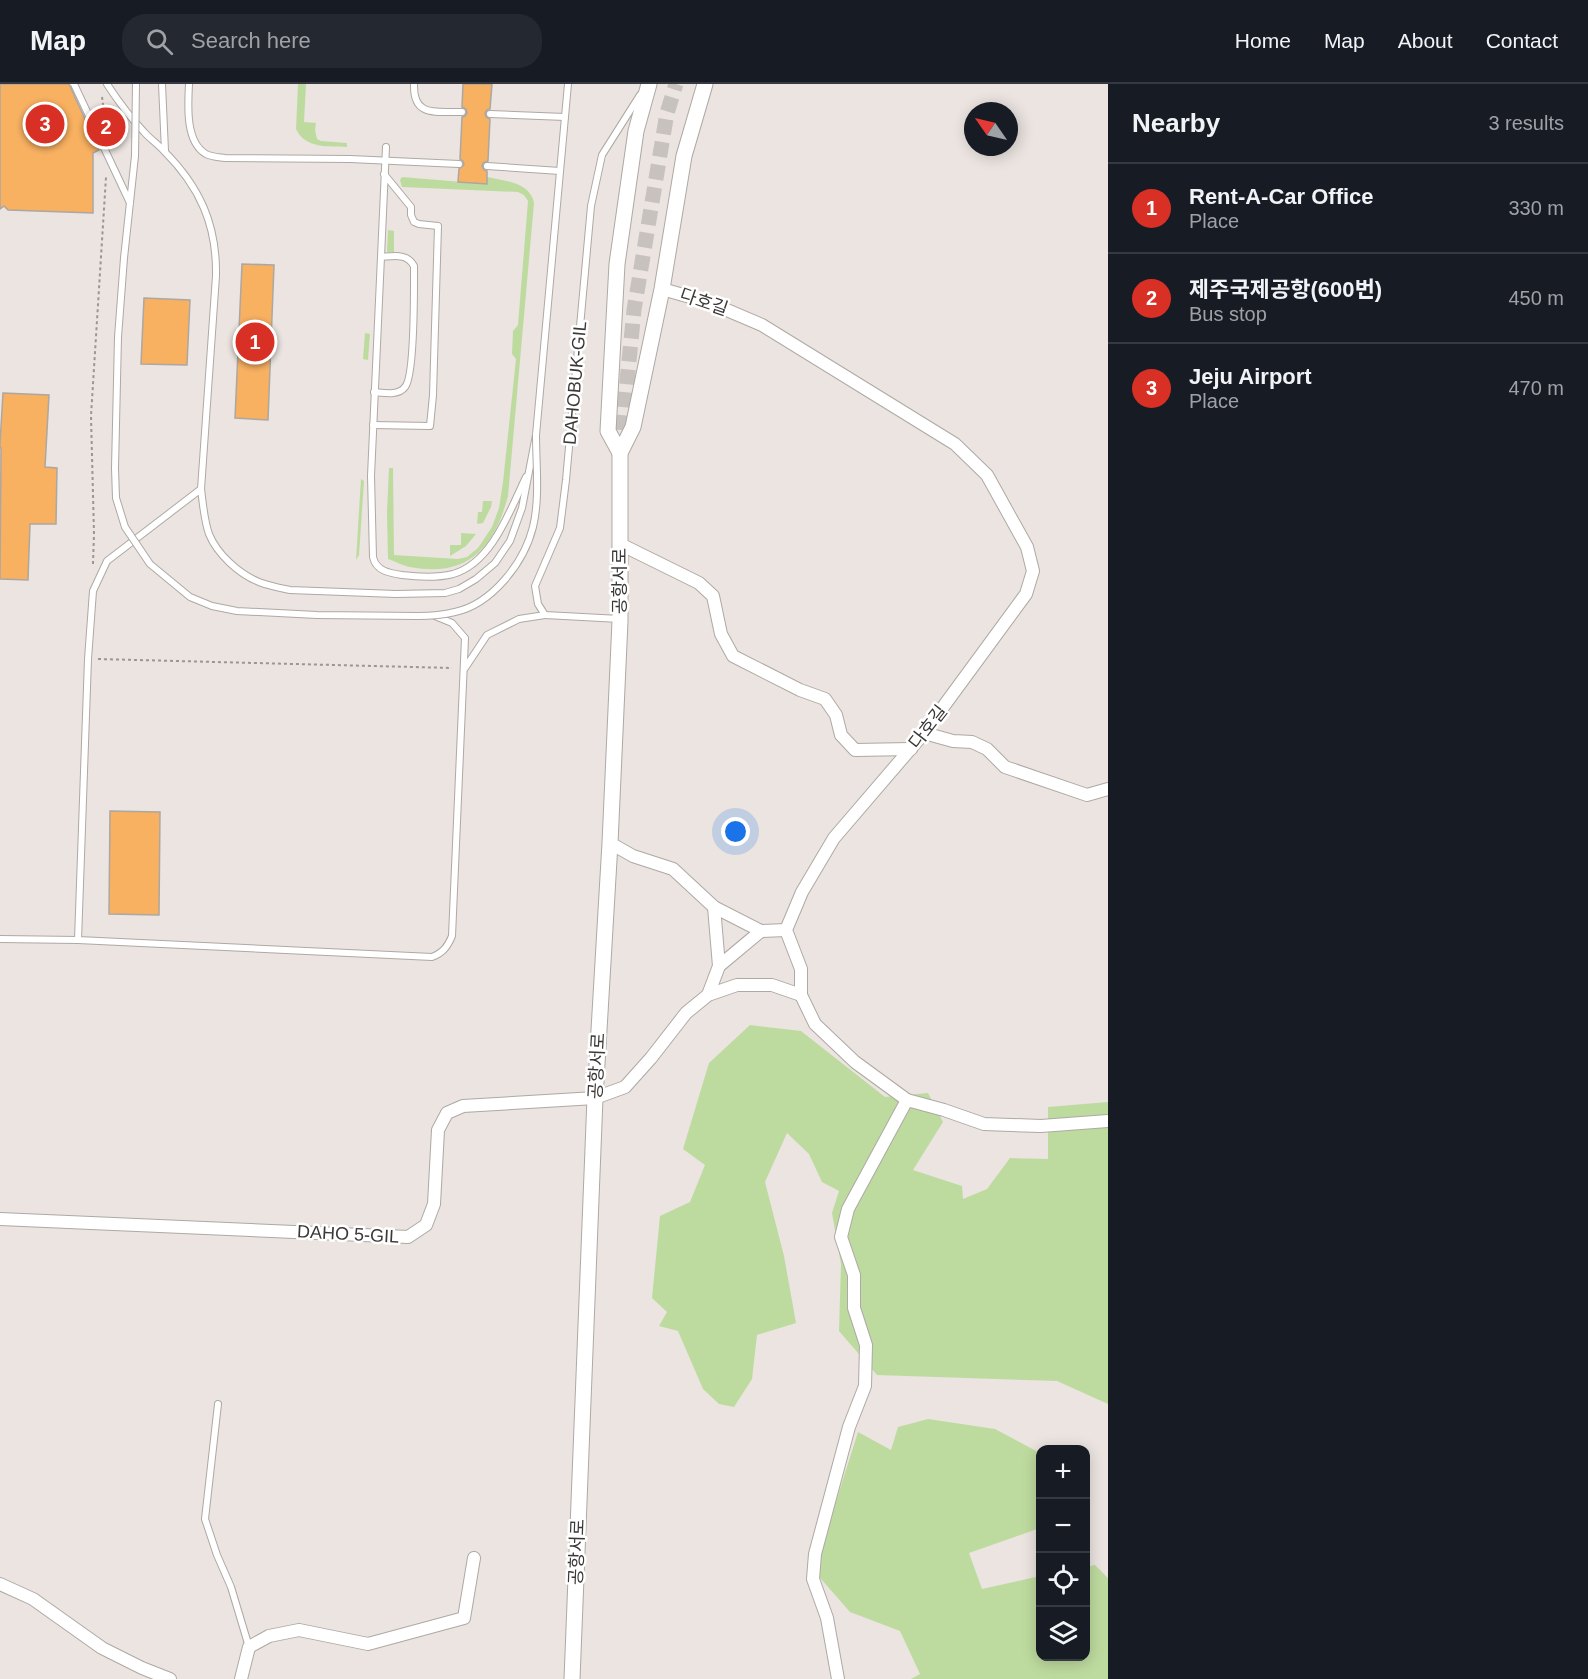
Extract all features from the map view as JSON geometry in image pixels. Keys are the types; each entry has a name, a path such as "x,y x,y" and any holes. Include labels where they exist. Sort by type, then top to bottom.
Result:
{"street":[{"path":"620,453 608,432 617,264 636,131 648,84"},
{"path":"620,453 633,427 662,289 684,156 705,84"},
{"name":"다호길","path":"662,289 708,302 762,325 955,444 987,475 1027,547 1033,571 1026,594 924,733 834,838 802,892 786,930"},
{"name":"공항서로","path":"572,1679 595,1098 620,619 620,453"},
{"path":"620,544 699,583 712,596 721,634 733,656 800,690 825,699 836,715 841,735 855,750 911,749"},
{"path":"924,733 953,741 972,742 987,749 1005,767 1087,795 1108,789"},
{"path":"610,843 633,856 673,869 714,908 761,931 786,930 801,969 801,995 815,1024 855,1062 907,1100 984,1124 1041,1126 1108,1121"},
{"path":"708,995 719,966 714,908"},
{"path":"719,966 761,931"},
{"path":"708,995 737,985 772,985 801,995"},
{"name":"DAHO 5-GIL","path":"0,1219 408,1237 426,1225 434,1204 438,1130 447,1113 463,1106 595,1098 625,1087 686,1013 708,995"},
{"path":"838,1679 826,1618 813,1579 815,1554 849,1427 865,1386 866,1345 854,1308 854,1275 841,1237 848,1209 907,1100"},
{"path":"241,1679 249,1647 270,1636 299,1630 368,1644 464,1618 474,1558"},
{"path":"0,1584 33,1599 102,1648 170,1679"}],"lane":[{"path":"74,84 130,204"},
{"path":"107,84 131,118 165,151 190,181 204,205 214,237 217,256 201,489 206,523 214,543 227,560 242,572 256,581 273,587 291,590 420,595 445,593 459,589 476,579 495,563 510,541 522,508 536,435 568,84"},
{"path":"136,84 135,156 118,337 115,468 116,498 125,527 150,564 190,597 212,606 237,611 317,615 434,615 457,612 473,606 499,587 515,568 533,529 536,507 536,435"},
{"path":"162,84 165,151"},
{"path":"189,84 190,127 198,147 209,156 459,164"},
{"path":"414,84 415,100 420,107 429,111 462,112"},
{"name":"DAHOBUK-GIL","path":"545,615 538,604 535,586 560,528 593,196 602,155 648,84"},
{"path":"490,114 565,117"},
{"path":"386,147 371,476 374,564 395,574 412,576 454,574 469,566 490,547 501,530 530,468"},
{"path":"488,166 560,171"},
{"path":"373,425 430,426 433,395 438,226 414,222 411,207 384,174"},
{"path":"375,392 395,393 405,387 409,379 411,361 414,266 404,256 381,257"},
{"path":"78,940 88,659 93,591 107,561 201,489"},
{"path":"0,939 78,940 432,957 440,954 449,945 452,936 465,638 452,623 434,615"},
{"path":"464,669 487,635 519,619 545,615 620,619"},
{"path":"218,1404 205,1519 231,1587 249,1647"}],"path":[{"path":"102,94 107,134"},
{"path":"93,591 91,416 106,168"},
{"path":"88,659 464,669"}],"green space":[{"path":"298,84 306,84 304,122 316,123 317,139 347,143 347,147 318,145 305,140 300,135 296,129"},
{"path":"402,177 486,184 487,177 522,187 532,196 534,203 508,496 495,531 486,544 476,555 448,568 410,567 388,559 389,468 393,468 394,555 458,559 467,557 478,548 492,527 499,508 503,482 516,359 512,354 513,331 518,325 528,201 518,192 402,187 400,180"},
{"path":"388,230 394,231 394,252 387,252"},
{"path":"365,333 370,334 368,360 363,359"},
{"path":"361,479 364,481 359,555 356,560"},
{"path":"483,501 492,501 491,507 483,523 477,524 478,512 482,512"},
{"path":"461,533 476,534 466,546 450,556 450,545 461,545"},
{"path":"750,1025 801,1031 885,1097 928,1093 943,1122 913,1170 962,1186 963,1199 987,1189 1010,1158 1048,1159 1048,1107 1108,1102 1108,1404 1057,1381 877,1375 839,1331 841,1264 832,1213 839,1191 822,1182 809,1154 787,1133 765,1182 784,1256 796,1323 757,1335 752,1379 734,1407 719,1404 703,1389 678,1331 659,1326 667,1312 652,1298 660,1216 690,1202 705,1165 683,1149 709,1063"},
{"path":"928,1419 995,1429 1036,1451 1036,1529 969,1553 982,1589 1036,1577 1036,1661 1090,1661 1090,1566 1095,1565 1108,1578 1108,1679 911,1679 920,1674 900,1631 850,1612 814,1571 858,1432 891,1450 898,1427"}],"building":[{"path":"0,84 69,84 99,150 93,153 93,213 8,210 4,206 0,209"},
{"path":"463,84 492,84 490,109 485,113 490,119 488,161 482,166 487,171 487,184 458,182 459,169 464,165 460,159 462,117 467,113 462,107"},
{"path":"242,264 274,265 268,420 235,418"},
{"path":"144,298 190,300 187,365 141,364"},
{"path":"3,393 49,395 45,467 57,468 56,524 30,524 28,580 0,579 0,443"},
{"path":"110,811 160,812 159,915 109,914"}],"tunnel":[{"path":"620,453 634,310 667,113 676,84"}],"place":[{"name":"Jeju Airport","path":"45,124"},
{"name":"제주국제공항(600번)","path":"106,127"},
{"name":"Rent-A-Car Office","path":"255,342"}]}
